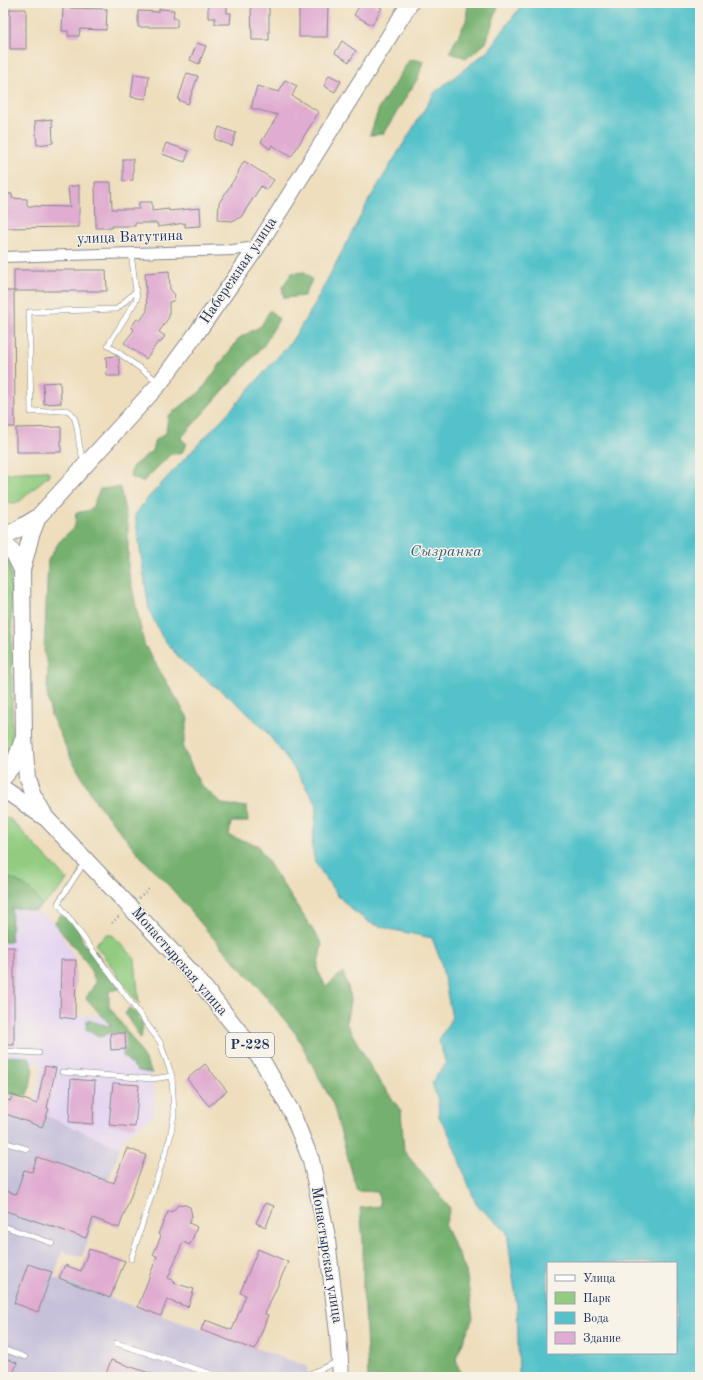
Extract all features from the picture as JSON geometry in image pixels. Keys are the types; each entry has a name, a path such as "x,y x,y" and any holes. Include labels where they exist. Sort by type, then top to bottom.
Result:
{"main road":[{"name":"Набережная улица","path":"38,517 160,383 196,334 257,247 410,3"},
{"path":"3,536 15,531 38,517"},
{"path":"3,777 14,764 24,738 22,570 31,535 38,517"},
{"path":"3,541 14,554 22,570"},
{"name":"Р-228","path":"24,738 27,779 33,795 47,819"},
{"path":"3,789 47,819"},
{"name":"Монастырская улица","path":"47,819 195,976 264,1062 291,1111 311,1160 326,1232 338,1332 341,1377"}],"street":[{"name":"улица Ватутина","path":"3,257 233,250 257,247"}],"lane":[{"path":"131,253 137,299 108,345 160,383"},
{"path":"86,466 80,448 75,418 72,412 67,410 31,412 29,312 117,309 136,291"},
{"path":"86,860 58,903 160,1042 172,1076 174,1116 170,1138 131,1258"},
{"path":"3,1051 39,1053"},
{"path":"62,1072 152,1079 172,1076"},
{"path":"3,1142 27,1149"},
{"path":"3,1226 52,1244"},
{"path":"116,1343 221,1377"},
{"path":"3,1349 25,1357"},
{"path":"288,1377 307,1375 340,1361"}],"shaded area":[{"path":"3,909 33,909 45,915 54,923 75,957 75,1016 112,1014 148,1070 152,1079 155,1094 155,1114 124,1137 120,1148 46,1116 34,1103 42,1064 3,1062"},
{"path":"12,1095 49,1109 47,1116 120,1148 82,1257 62,1251 54,1277 110,1298 307,1366 308,1377 3,1377 3,1098 9,1100"}],"green space":[{"path":"468,3 499,3 486,43 467,58 449,53 466,21"},
{"path":"410,59 423,61 418,78 383,134 370,135 379,108"},
{"path":"305,272 312,280 304,296 284,298 282,287 292,273"},
{"path":"270,310 279,319 264,345 181,438 187,444 181,454 171,454 143,482 130,477 132,467 154,449 154,441 166,433 168,416 201,391 239,338 261,326"},
{"path":"48,471 49,475 19,502 3,504 3,473"},
{"path":"120,487 128,526 128,568 144,644 188,718 183,748 200,784 222,804 247,807 248,822 231,822 229,836 257,845 322,944 317,969 326,987 343,972 351,997 346,1023 374,1073 401,1111 404,1151 450,1208 445,1226 466,1271 473,1318 456,1358 461,1377 368,1377 363,1293 363,1240 360,1208 380,1206 378,1192 357,1191 333,1104 296,1034 259,988 215,940 171,888 142,858 96,802 71,758 51,715 47,693 48,665 44,653 48,560 59,542 75,526 76,513 91,510 100,489"},
{"path":"3,552 9,560 11,575 12,744 9,758 3,767"},
{"path":"3,817 10,819 67,879 60,890 42,905 26,886 3,876"},
{"path":"3,876 26,886 42,905 35,911 22,908 12,909 11,942 3,942"},
{"path":"62,913 76,923 84,945 96,951 120,989 109,991 109,1006 136,1044 152,1073 138,1071 123,1056 123,1037 110,1032 101,1037 86,1029 87,1020 112,1027 86,998 96,982 87,963 54,923"},
{"path":"107,934 115,937 135,959 139,1004 95,944"},
{"path":"129,1008 135,1011 143,1023 141,1039 125,1014"},
{"path":"3,1056 29,1057 33,1067 30,1087 26,1096 9,1094 5,1096 3,1095"}],"water":[{"name":"Сызранка","path":"523,3 700,3 700,1377 519,1377 517,1307 507,1232 476,1204 447,1129 439,1117 438,1100 432,1083 437,1074 446,1064 439,1040 452,1018 441,962 432,938 389,929 370,923 351,909 337,895 315,862 312,846 317,805 295,770 266,731 237,703 182,661 162,637 149,610 135,515 146,500 238,402 291,342 312,309 369,200 435,92 489,50"}],"building":[{"path":"361,3 373,3 382,8 372,25 354,15"},
{"path":"208,4 227,5 227,13 231,13 230,24 215,24 215,18 208,18"},
{"path":"251,4 269,4 269,40 252,40"},
{"path":"299,5 328,5 327,37 299,37"},
{"path":"63,8 107,9 106,30 80,29 79,36 68,36 68,31 62,31"},
{"path":"10,9 26,9 26,49 10,49"},
{"path":"159,9 174,10 173,18 177,18 177,27 138,27 138,11 159,12"},
{"path":"342,41 356,51 349,62 335,53"},
{"path":"197,43 206,46 199,64 190,60"},
{"path":"187,73 198,76 188,104 178,100"},
{"path":"134,74 149,76 146,99 131,97"},
{"path":"329,75 341,81 335,92 324,86"},
{"path":"285,80 297,86 292,96 319,112 291,157 272,145 270,149 261,142 278,115 251,108 257,86 279,92"},
{"path":"52,119 53,143 37,145 35,121"},
{"path":"219,127 236,133 232,146 215,139"},
{"path":"166,143 189,151 185,162 162,154"},
{"path":"123,159 133,159 133,180 123,181"},
{"path":"244,161 274,180 267,190 261,186 241,217 232,221 218,220 219,203 239,172"},
{"path":"95,182 111,182 112,209 139,209 139,202 152,202 152,211 200,208 201,226 185,227 185,223 158,227 157,223 135,223 135,226 96,228"},
{"path":"79,185 79,227 3,228 3,194 12,194 12,198 27,199 27,206 70,207 68,187"},
{"path":"14,270 106,270 107,291 14,291"},
{"path":"169,271 170,289 175,295 173,301 169,302 169,317 159,332 165,336 160,343 158,342 146,359 124,343 134,330 131,327 137,319 140,321 147,311 145,273"},
{"path":"3,291 14,291 15,427 3,427"},
{"path":"117,356 119,358 120,376 107,376 106,357"},
{"path":"60,382 61,403 44,404 43,383"},
{"path":"61,427 61,452 16,452 16,428"},
{"path":"3,947 14,947 14,1045 3,1045"},
{"path":"61,960 76,960 75,1019 60,1017"},
{"path":"110,1033 125,1033 126,1049 111,1050"},
{"path":"205,1064 227,1091 209,1106 187,1079"},
{"path":"45,1066 56,1068 47,1108 49,1109 42,1127 3,1113 3,1098 10,1101 12,1095 37,1104"},
{"path":"71,1079 95,1081 93,1124 69,1122"},
{"path":"113,1083 139,1085 135,1127 109,1125"},
{"path":"127,1148 146,1155 119,1228 93,1218 86,1238 3,1210 3,1190 16,1194 24,1170 32,1172 37,1157 114,1183"},
{"path":"265,1203 274,1206 266,1227 256,1223"},
{"path":"183,1204 190,1207 192,1216 189,1223 197,1227 190,1245 183,1242 168,1278 175,1281 174,1283 194,1289 188,1307 167,1300 161,1316 138,1307 157,1256 153,1255 161,1236 158,1234 168,1212 173,1211 178,1205"},
{"path":"89,1249 125,1261 110,1298 59,1278 65,1265 81,1271"},
{"path":"258,1249 288,1262 265,1314 268,1315 255,1350 201,1330 205,1320 232,1330 246,1295 240,1293"},
{"path":"28,1264 52,1272 38,1312 14,1303"},
{"path":"3,1357 17,1363 12,1377 3,1377"},
{"path":"111,1360 155,1375 155,1377 105,1377"}]}
